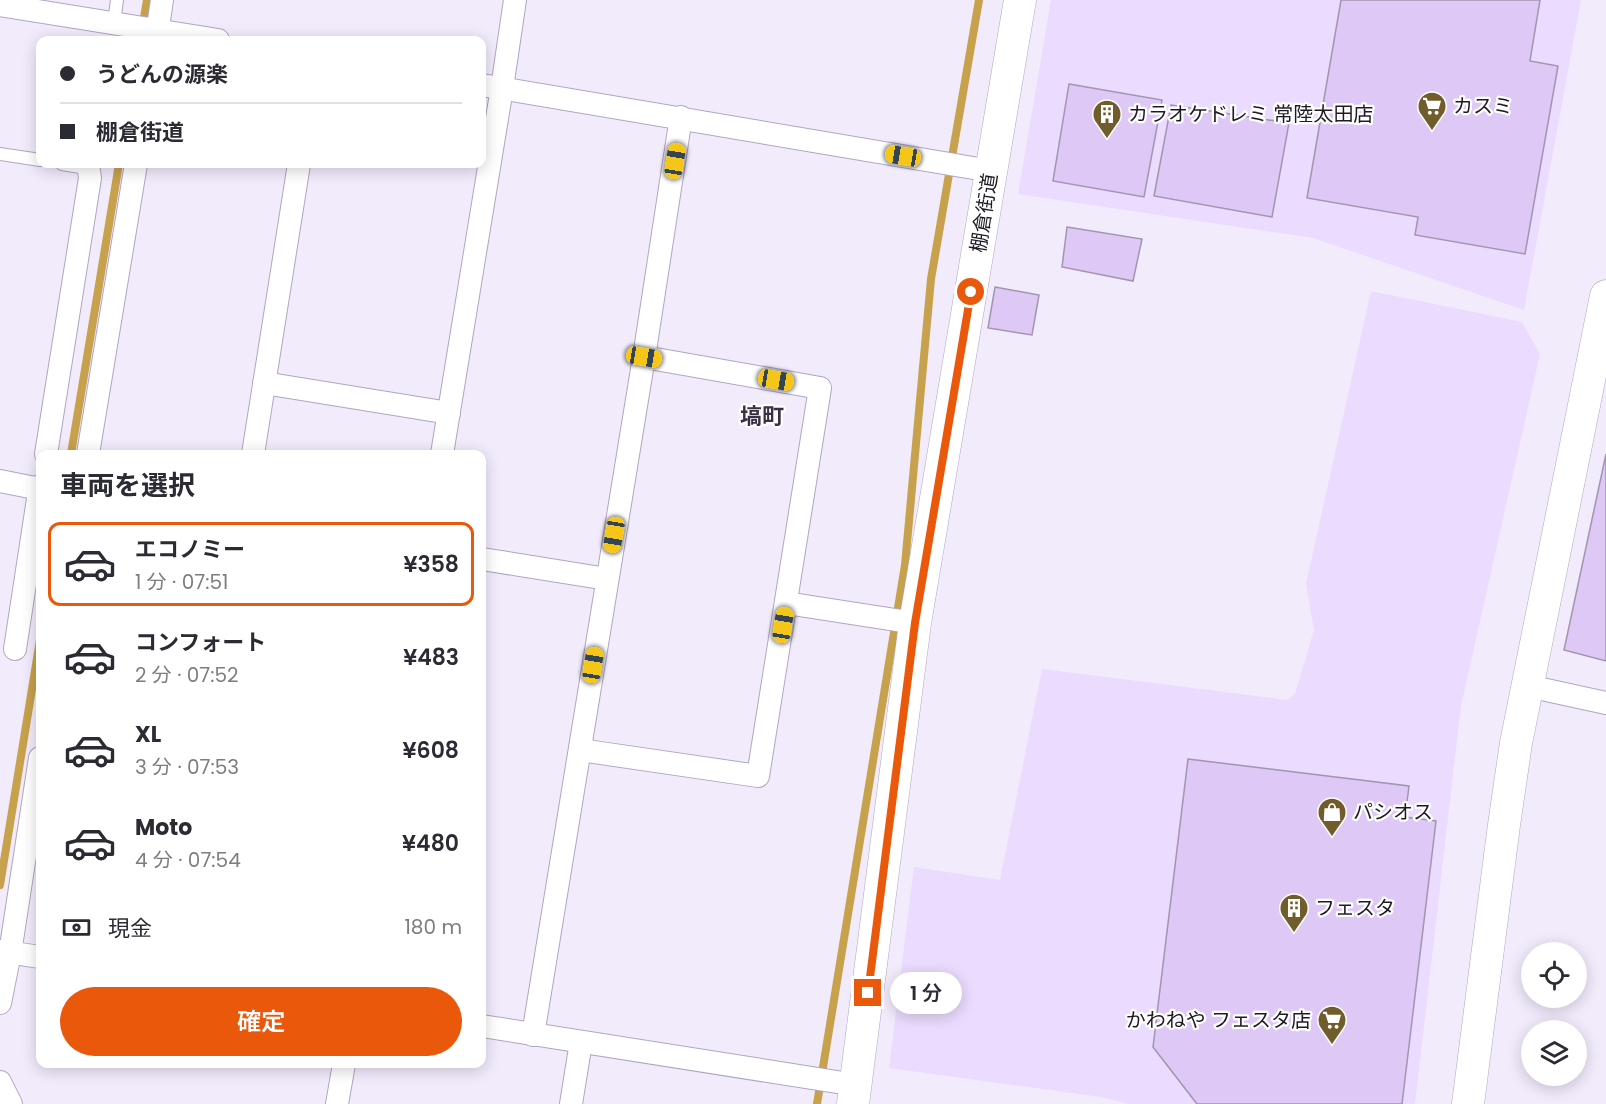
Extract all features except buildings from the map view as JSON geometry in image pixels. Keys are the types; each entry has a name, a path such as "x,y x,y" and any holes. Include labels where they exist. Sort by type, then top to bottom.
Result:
{"street":[{"path":"0,5 112,32 157,35 162,0"},
{"path":"486,132 492,87 515,0"},
{"name":"棚倉街道","path":"855,1095 915,623 1020,0"},
{"path":"492,87 992,171"},
{"path":"533,1035 681,117"},
{"path":"47,450 90,178 88,168"},
{"path":"89,450 135,168"},
{"path":"254,450 298,168"},
{"path":"443,450 481,168"},
{"path":"1468,1104 1516,743 1606,296"},
{"path":"580,750 758,776 820,388 644,357"},
{"path":"264,382 449,413"},
{"path":"0,481 36,487"},
{"path":"15,649 36,514"},
{"path":"486,560 607,579"},
{"path":"786,603 915,623"},
{"path":"1528,686 1606,703"},
{"path":"0,1003 5,952 36,780"},
{"path":"5,952 36,956"},
{"path":"486,1027 581,1042 855,1095"},
{"path":"571,1104 581,1042"},
{"path":"337,1104 343,1068"},
{"path":"0,1082 11,1104"}],"lane":[{"path":"112,32 117,0"},
{"path":"0,154 36,159"}],"shaded area":[{"path":"1051,0 1581,0 1524,310 1313,238 1018,194"},
{"path":"1371,291 1522,322 1540,354 1461,706 1415,1104 1129,1104 1101,1097 889,1068 914,867 1000,880 1042,669 1287,700 1295,694 1314,630 1306,584"}],"waterway":[{"path":"141,36 147,0"},
{"path":"817,1104 905,565 931,279 979,0"},
{"path":"72,450 118,168"},
{"path":"0,885 36,664"}],"place":[{"name":"カスミ","path":"1432,132"},
{"name":"カラオケドレミ 常陸太田店","path":"1107,140"},
{"name":"パシオス","path":"1332,838"},
{"name":"フェスタ","path":"1294,934"},
{"name":"かわねや フェスタ店","path":"1332,1046"}],"district":[{"name":"塙町","path":"762,416"}],"route":[{"path":"868,993 915,623 971,292"}]}
